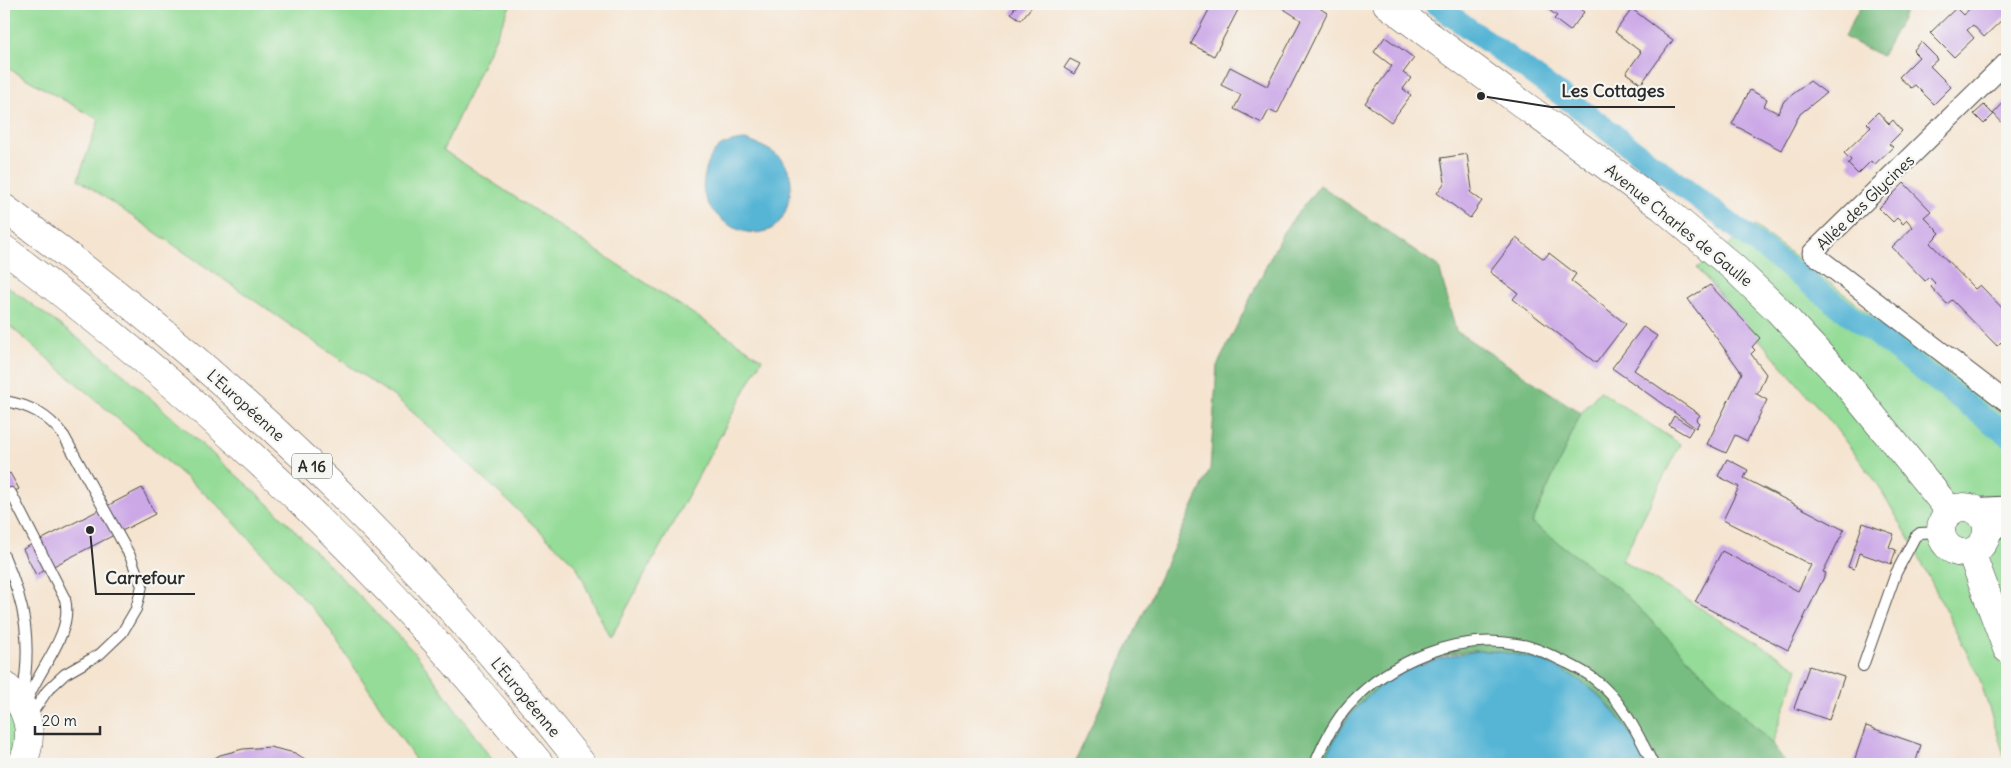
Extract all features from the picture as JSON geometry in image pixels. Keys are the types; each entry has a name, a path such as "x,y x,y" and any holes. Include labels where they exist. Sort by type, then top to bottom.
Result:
{"main road":[{"name":"Avenue Charles de Gaulle","path":"1387,4 1628,181 1734,268 1778,310 1845,382 1953,517"},
{"name":"L'Européenne","path":"4,208 144,316 302,456 433,590 506,672 582,764"},
{"name":"L'Européenne","path":"4,249 133,350 244,448 345,545 448,654 540,764"},
{"name":"Avenue Charles de Gaulle","path":"1953,517 1975,511 1983,518 1986,529 1978,546 2007,649"},
{"name":"Avenue Charles de Gaulle","path":"1953,517 1944,543 1960,553 1978,546"},
{"path":"448,654 524,764"},
{"path":"19,705 29,742 23,764"}],"street":[{"name":"Allée des Glycines","path":"2007,62 1812,253 2007,402"},
{"path":"1953,517 2007,506"},
{"path":"1978,546 2007,518"}],"lane":[{"path":"4,401 24,405 39,411 51,420 64,436 130,556 142,586 136,609 122,633 100,654 66,674 46,691 19,705"},
{"path":"11,493 67,607 63,630 33,687 19,705"},
{"path":"1863,666 1896,573 1915,536 1953,517"},
{"path":"4,556 17,587 26,625 28,663 19,705"},
{"path":"1315,764 1337,721 1349,705 1371,685 1396,667 1453,645 1484,641 1517,644 1542,650 1593,678 1611,695 1626,714 1653,764"}],"green space":[{"path":"4,4 511,4 443,150 762,359 610,639 576,565 425,423 396,398 78,179 99,120 4,66"},
{"path":"1862,4 1910,4 1882,56 1844,37"},
{"path":"1320,185 1439,267 1456,331 1581,413 1532,523 1622,591 1772,744 1787,764 1646,764 1631,736 1614,711 1599,695 1582,682 1553,667 1532,660 1495,651 1472,651 1433,659 1395,676 1378,688 1350,714 1335,738 1323,764 1074,764 1210,469 1217,366 1283,232"},
{"path":"1755,226 2007,418 2007,764 1979,677 1913,545 1877,483 1830,421 1697,268"},
{"path":"4,284 110,362 273,508 416,654 495,764 418,764 323,620 220,507 4,321"},
{"path":"1600,391 1680,444 1622,560 1798,668 1772,744 1622,591 1532,523 1581,413"},
{"path":"4,703 12,718 15,741 13,749 4,764"}],"water":[{"path":"745,140 768,149 777,155 789,171 791,181 784,215 778,224 763,232 752,233 731,226 714,212 704,193 705,173 713,154 721,146"},
{"path":"1478,651 1507,653 1534,659 1558,668 1580,681 1600,697 1617,716 1633,739 1646,764 1323,764 1335,738 1349,717 1365,699 1383,684 1425,663"}],"building":[{"path":"1018,4 1033,5 1021,20 1011,13"},
{"path":"1212,4 1225,4 1238,10 1214,56 1191,44"},
{"path":"1276,4 1313,4 1327,13 1277,114 1269,110 1262,123 1234,109 1241,95 1221,85 1230,67 1267,86 1301,20"},
{"path":"1541,4 1573,4 1584,12 1570,31 1554,19 1557,16"},
{"path":"1975,4 2007,4 2007,15 1984,37 1973,25 1967,30 1974,38 1954,57 1930,33 1956,8 1963,15"},
{"path":"1632,9 1673,40 1641,84 1626,73 1641,52 1615,32"},
{"path":"1385,37 1414,58 1403,73 1411,78 1403,89 1411,95 1391,122 1365,103 1392,66 1374,52"},
{"path":"1921,42 1938,59 1930,66 1951,87 1934,104 1915,85 1911,88 1899,77 1919,57 1913,51"},
{"path":"1070,59 1080,64 1074,74 1064,68"},
{"path":"1810,81 1826,93 1800,114 1781,150 1732,124 1750,90 1767,99 1764,106 1778,113 1784,101"},
{"path":"2007,99 2007,128 1994,114 1984,124 1974,114 1984,105 1993,114"},
{"path":"1878,112 1889,124 1893,120 1902,131 1889,144 1893,147 1874,165 1871,161 1858,174 1848,164 1851,160 1844,153 1871,127 1867,123"},
{"path":"1467,154 1472,189 1470,192 1482,201 1470,218 1437,193 1445,182 1441,158"},
{"path":"1904,183 1931,211 1924,217 1940,233 1930,243 1975,289 1980,285 2007,313 2007,349 2001,342 1997,346 1952,300 1947,304 1931,287 1935,283 1929,277 1925,281 1892,247 1913,227 1907,220 1903,224 1897,218 1893,222 1879,208"},
{"path":"1516,238 1544,259 1549,253 1576,274 1571,281 1626,324 1596,363 1513,299 1518,293 1490,272"},
{"path":"1710,285 1760,338 1752,347 1755,350 1751,354 1766,374 1758,393 1755,393 1767,400 1747,441 1735,435 1726,453 1707,444 1742,373 1688,299"},
{"path":"1643,327 1657,336 1634,370 1700,415 1696,420 1699,423 1696,428 1612,368"},
{"path":"2007,349 2007,357 2003,352"},
{"path":"1674,416 1693,428 1688,436 1669,425"},
{"path":"1727,459 1748,470 1744,478 1844,530 1823,572 1826,573 1788,650 1695,602 1722,551 1798,591 1811,565 1723,520 1739,487 1718,476"},
{"path":"10,473 19,489 4,497 4,476"},
{"path":"142,488 155,514 36,575 23,549"},
{"path":"1863,523 1894,534 1889,547 1896,550 1891,564 1859,553 1854,569 1848,567"},
{"path":"1809,666 1844,677 1829,720 1794,708"},
{"path":"1866,726 1921,745 1915,764 1853,764"},
{"path":"270,747 295,753 313,764 205,764 220,755 243,749"}],"waterway":[{"path":"1435,4 1582,110 2007,435"}],"place":[{"name":"Les Cottages","path":"1481,96"},
{"name":"Carrefour","path":"90,530"}]}
